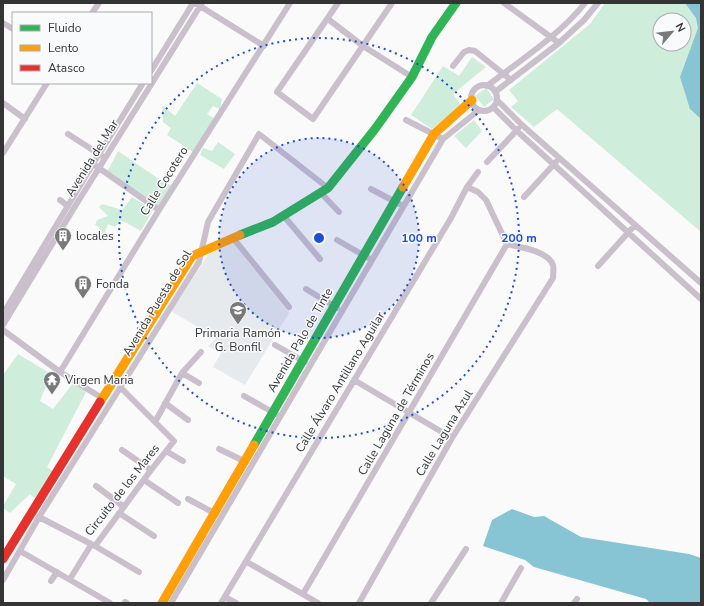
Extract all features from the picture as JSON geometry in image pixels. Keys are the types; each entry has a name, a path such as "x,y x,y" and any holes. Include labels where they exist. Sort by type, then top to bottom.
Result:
{"street":[{"path":"93,12 99,3"},
{"name":"Calle Cocotero","path":"60,372 159,210 290,3"},
{"path":"338,3 277,92 313,118 392,3"},
{"path":"202,250 272,222 324,190 375,129 412,77 432,37 456,3"},
{"path":"504,3 559,43"},
{"path":"487,86 577,14 585,3"},
{"path":"495,92 559,43 584,20 598,3"},
{"path":"152,70 198,4 264,46"},
{"name":"Avenida del Mar","path":"152,80 198,4"},
{"path":"328,19 363,46 412,77"},
{"path":"3,23 12,28"},
{"path":"454,66 464,52 469,50 475,51 511,80"},
{"path":"3,153 46,84"},
{"name":"Avenida del Mar","path":"3,314 99,154 143,84"},
{"name":"Avenida del Mar","path":"3,325 150,84"},
{"path":"497,100 493,107 489,110 479,110 474,106 472,100 473,92 475,89 483,85 492,88 495,92 497,100 522,125 701,283"},
{"name":"Avenida Palo de Tinte","path":"338,309 363,255 434,134 472,100"},
{"path":"3,103 24,119"},
{"path":"493,107 517,131 701,299"},
{"name":"Avenida Palo de Tinte","path":"162,603 187,568 338,309 372,260 443,139 479,110"},
{"path":"406,120 443,139"},
{"path":"487,162 522,125"},
{"path":"68,134 105,158"},
{"path":"202,250 208,222 259,134 324,190 339,212"},
{"path":"524,197 559,158"},
{"path":"93,164 159,210"},
{"name":"Calle Álvaro Antillano Aguilar","path":"221,603 247,562 451,218 468,186 478,172"},
{"path":"468,186 478,192 486,200 507,244"},
{"path":"371,189 403,206"},
{"path":"60,200 68,206"},
{"path":"284,215 320,259"},
{"path":"598,266 635,225"},
{"path":"233,238 289,307"},
{"path":"337,240 372,260"},
{"name":"Calle Laguna Azul","path":"359,603 452,438 553,278 553,266 550,260 531,250 507,244"},
{"name":"Calle Laguna de Términos","path":"303,594 410,413 507,244"},
{"name":"Avenida Puesta de Sol","path":"3,559 102,398 124,372 176,290 192,256 202,250"},
{"path":"306,289 338,309"},
{"path":"3,330 60,372 102,398"},
{"path":"275,345 306,363"},
{"path":"156,422 182,373 201,352"},
{"name":"Avenida Puesta de Sol","path":"3,580 39,517 120,387 124,372"},
{"path":"182,373 199,382"},
{"path":"354,380 452,438"},
{"name":"Circuito de los Mares","path":"39,517 93,545 174,441 120,387"},
{"path":"244,396 276,414"},
{"path":"165,403 188,420"},
{"path":"219,449 248,463"},
{"path":"122,450 151,470"},
{"path":"166,451 183,461"},
{"path":"144,480 178,503"},
{"path":"96,486 124,507"},
{"path":"188,499 218,515"},
{"path":"119,513 154,536"},
{"path":"70,579 93,545 139,572"},
{"path":"431,603 466,549"},
{"path":"20,551 110,603"},
{"path":"247,562 318,603"},
{"name":"Avenida Palo de Tinte","path":"171,603 187,568"},
{"path":"501,603 521,568"},
{"path":"52,581 57,572"},
{"path":"225,597 236,603"}],"shaded area":[{"name":"Primaria Ramón G. Bonfil","path":"233,243 289,313 245,385 213,367 221,353 208,346 216,338 171,311 208,255"}],"green space":[{"path":"605,3 701,3 701,232 557,109 534,127 511,107 518,101 509,90 590,24"},
{"path":"472,57 486,67 453,94 461,105 432,129 411,115 443,66 459,76"},
{"path":"197,83 222,99 220,109 213,106 207,114 215,119 193,152 167,135 171,128 163,122 162,105 175,116"},
{"path":"486,88 494,99 484,107 475,96"},
{"path":"474,120 482,131 466,148 454,136"},
{"path":"218,142 235,154 224,169 200,155 203,148 212,151"},
{"path":"118,151 166,184 174,185 159,209 106,174"},
{"path":"132,197 153,210 141,231 121,220 115,227 108,224 105,232 109,234 103,242 99,239 97,233 100,228 95,225 97,220 108,216 99,207 102,204 122,210"},
{"path":"18,354 51,374 40,401 53,409 74,382 86,392 47,467 53,471 37,500 30,494 10,513 3,508 3,506 16,484 3,476 3,375"}],"water":[{"path":"685,3 701,3 701,119 690,109 680,77 689,52 692,52 692,44 698,28 696,18"},
{"path":"512,509 534,517 544,516 581,537 689,554 701,558 701,603 650,603 646,599 534,567 525,560 483,546 492,520"}],"traffic: fast":[{"path":"240,235 273,222 328,188 375,129 412,77 432,37 456,3"},
{"path":"254,445 403,187"}],"traffic: slow":[{"path":"403,187 434,134 472,100"},
{"path":"100,402 192,256 240,235"},
{"path":"162,603 254,445"}],"traffic: jam":[{"path":"3,559 100,402"}],"place":[{"name":"locales","path":"63,251"},
{"name":"Fonda","path":"83,299"},
{"name":"Primaria Ramón G. Bonfil","path":"238,325"},
{"name":"Virgen Maria","path":"52,395"}]}
